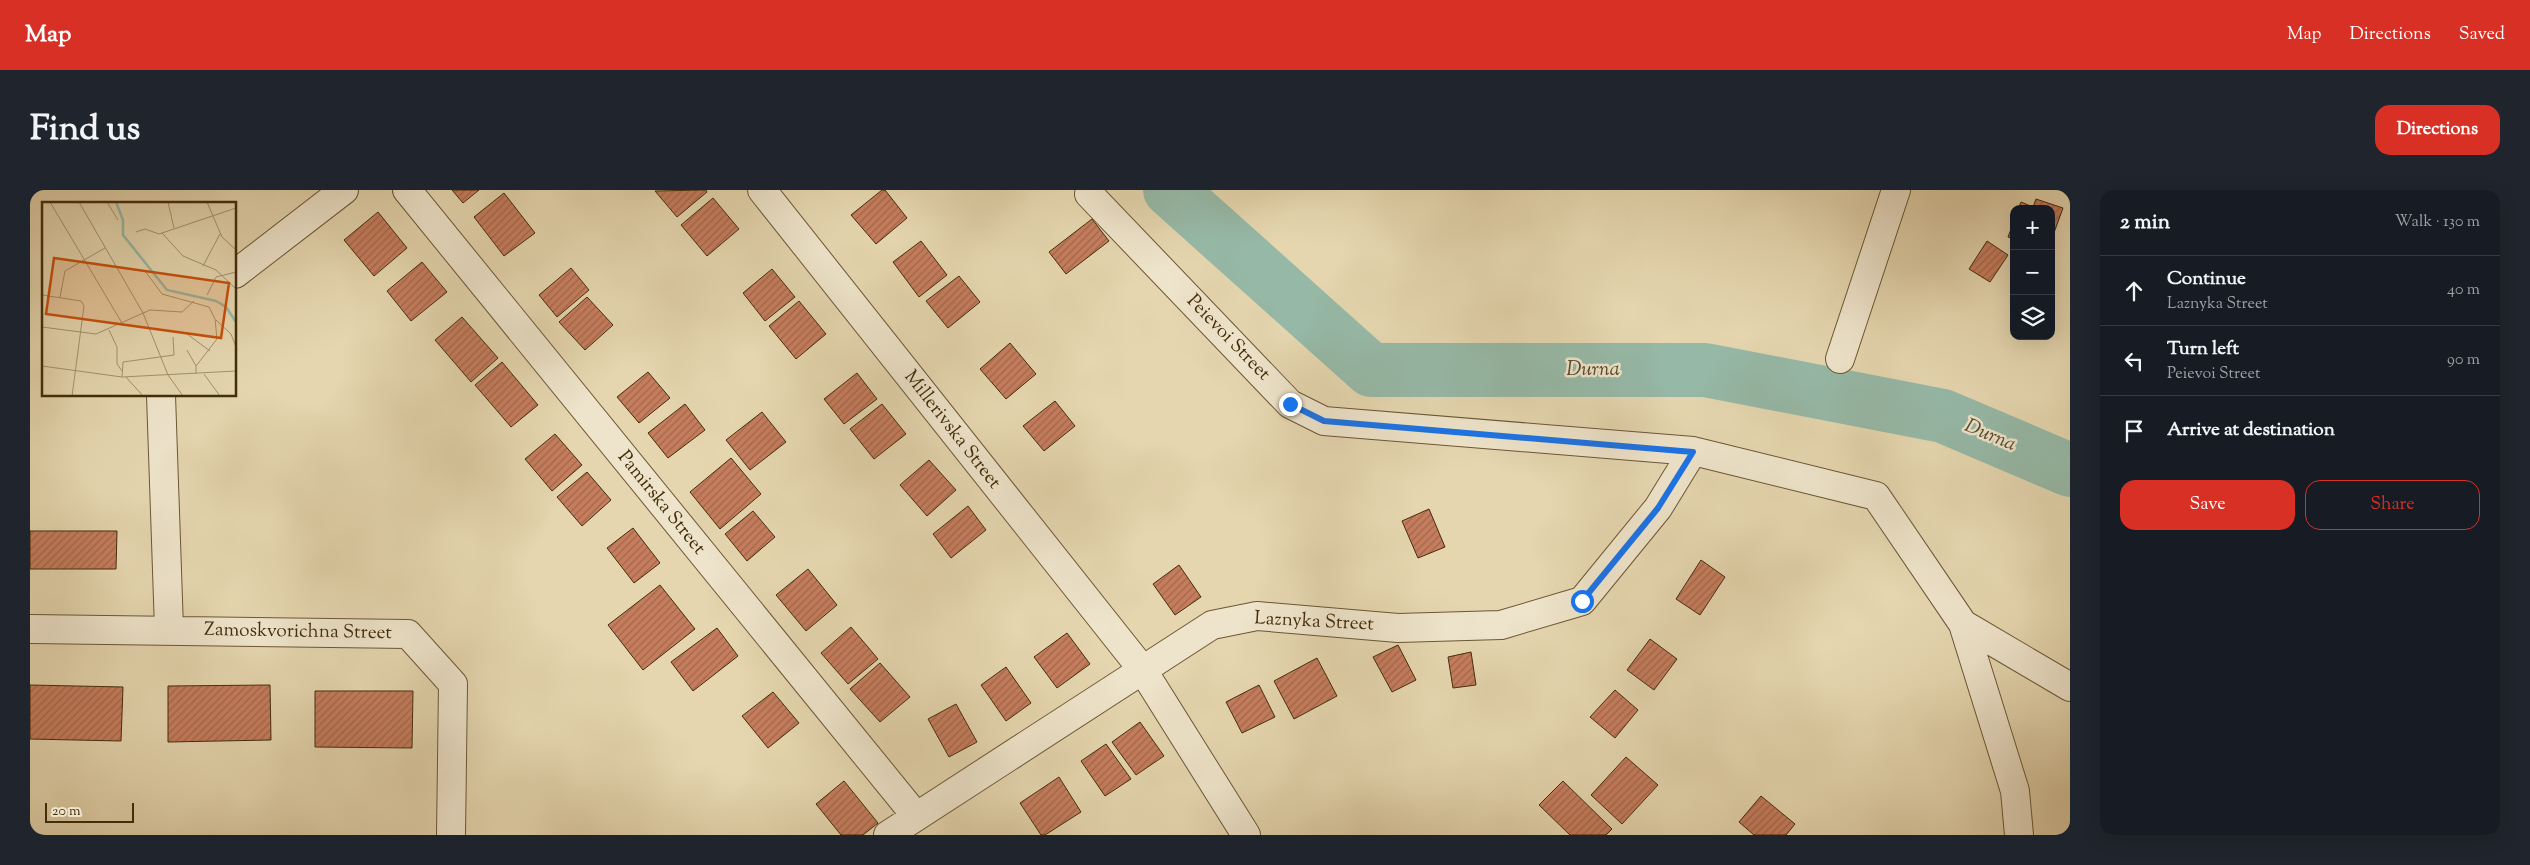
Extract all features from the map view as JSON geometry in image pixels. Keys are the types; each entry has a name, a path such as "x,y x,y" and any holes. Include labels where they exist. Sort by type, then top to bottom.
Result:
{"street":[{"path":"236,273 344,190"},
{"name":"Pamirska Street","path":"407,190 916,816"},
{"name":"Millerivska Street","path":"762,190 1142,669 1246,835"},
{"path":"1840,359 1896,190"},
{"name":"Peievoi Street","path":"1089,194 1290,404 1324,421 1693,452 1876,496 1963,624"},
{"path":"161,396 169,629"},
{"name":"Laznyka Street","path":"888,835 1212,625 1257,616 1398,628 1501,625 1582,601 1658,508 1693,452"},
{"path":"1963,624 2070,687"},
{"path":"1963,624 2015,791 2019,835"},
{"name":"Zamoskvorichna Street","path":"30,629 169,629 408,634 453,684 452,835"}],"building":[{"path":"452,190 479,190 463,203"},
{"path":"706,190 707,192 677,217 655,191"},
{"path":"882,190 885,190 907,218 876,244 851,215"},
{"path":"504,193 535,233 504,256 474,217"},
{"path":"713,198 739,229 707,256 681,225"},
{"path":"2036,199 2054,205 2034,205"},
{"path":"2055,205 2063,208 2055,230"},
{"path":"378,212 407,248 374,276 344,240"},
{"path":"1092,219 1109,241 1066,274 1049,252"},
{"path":"921,241 947,275 919,297 893,262"},
{"path":"1987,241 2008,255 1990,282 1969,269"},
{"path":"422,262 447,292 411,321 387,291"},
{"path":"571,268 589,290 557,317 539,295"},
{"path":"772,269 795,297 765,321 743,293"},
{"path":"959,276 980,302 948,328 926,301"},
{"path":"587,297 613,325 585,350 559,322"},
{"path":"799,301 826,334 796,359 769,326"},
{"path":"462,317 498,358 471,382 435,340"},
{"path":"1010,343 1036,374 1006,399 980,369"},
{"path":"502,362 538,405 511,427 475,385"},
{"path":"648,372 670,398 639,423 617,397"},
{"path":"857,373 877,399 844,424 824,399"},
{"path":"1055,401 1075,426 1044,451 1023,426"},
{"path":"685,404 705,430 668,458 648,433"},
{"path":"882,404 906,434 874,459 850,429"},
{"path":"762,412 786,442 750,470 726,440"},
{"path":"555,434 582,465 552,491 525,459"},
{"path":"731,458 761,494 720,529 690,492"},
{"path":"929,460 956,490 927,516 900,485"},
{"path":"587,472 611,500 582,526 557,497"},
{"path":"968,506 986,530 951,558 933,534"},
{"path":"1429,509 1445,547 1418,558 1402,521"},
{"path":"753,511 775,537 747,561 725,534"},
{"path":"633,528 660,563 634,583 607,548"},
{"path":"30,531 117,531 116,569 30,569"},
{"path":"1701,560 1725,577 1700,615 1676,599"},
{"path":"1179,565 1201,597 1175,615 1153,584"},
{"path":"808,569 837,605 806,631 776,595"},
{"path":"660,585 695,629 643,670 608,625"},
{"path":"851,627 878,659 848,684 821,653"},
{"path":"717,628 738,656 693,691 671,662"},
{"path":"1067,633 1090,664 1057,688 1034,657"},
{"path":"1650,639 1677,659 1654,690 1627,670"},
{"path":"1398,645 1416,680 1392,692 1373,657"},
{"path":"1471,652 1476,685 1453,688 1448,657"},
{"path":"1317,658 1337,696 1294,719 1274,681"},
{"path":"880,663 910,697 880,722 850,689"},
{"path":"1006,667 1031,703 1006,721 981,685"},
{"path":"30,685 123,687 121,741 30,739"},
{"path":"270,685 271,740 168,742 168,686"},
{"path":"1259,685 1275,717 1242,733 1226,702"},
{"path":"1615,690 1638,710 1615,738 1590,717"},
{"path":"315,691 413,691 412,748 315,747"},
{"path":"773,692 799,723 768,748 742,716"},
{"path":"956,704 977,742 949,757 928,719"},
{"path":"1140,722 1164,756 1136,775 1112,742"},
{"path":"1106,744 1131,779 1105,796 1081,761"},
{"path":"1626,757 1658,785 1622,824 1591,795"},
{"path":"1059,777 1081,812 1045,835 1041,835 1020,803"},
{"path":"844,781 878,823 863,835 841,835 816,804"},
{"path":"1563,781 1612,829 1606,835 1570,835 1539,805"},
{"path":"1761,796 1795,824 1786,835 1754,835 1739,822"}],"waterway":[{"name":"Durna","path":"1170,190 1371,370 1705,370 1943,416 2070,470"}],"route":[{"path":"1290,404 1324,421 1693,452 1658,508 1582,601"}]}
